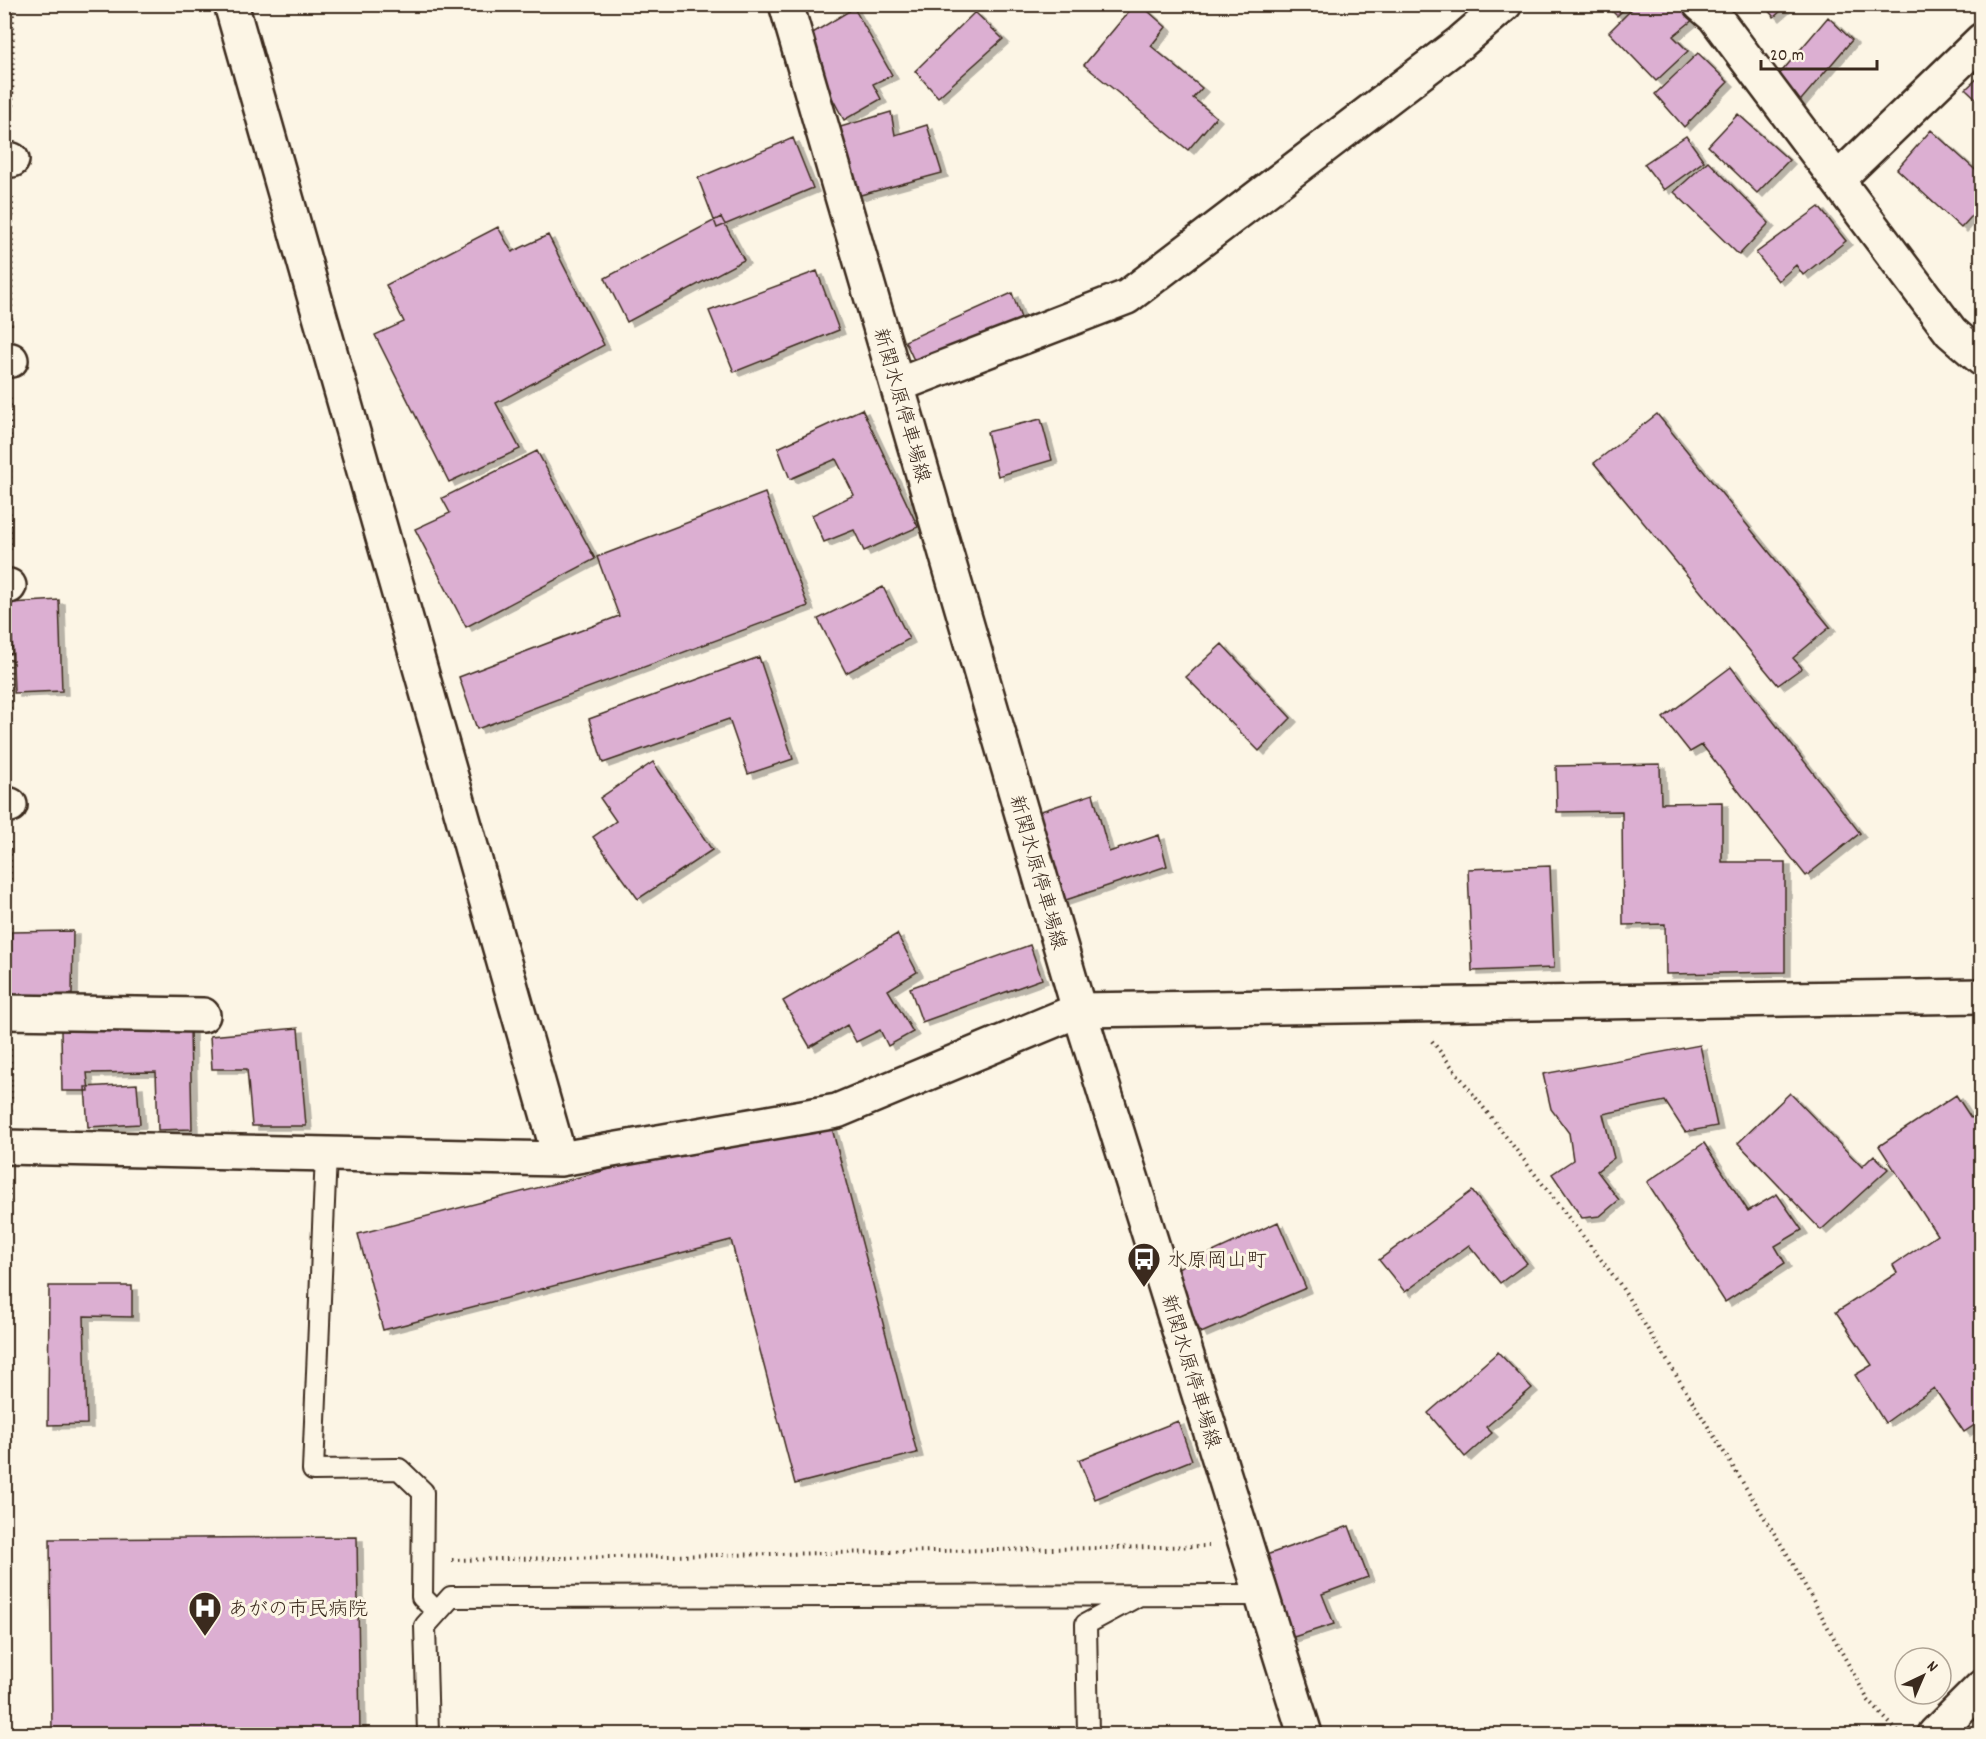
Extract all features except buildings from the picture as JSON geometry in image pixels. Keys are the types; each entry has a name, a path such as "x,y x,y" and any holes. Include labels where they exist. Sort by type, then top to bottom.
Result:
{"street":[{"path":"231,4 560,1159"},
{"name":"新関水原停車場線","path":"786,4 1079,1010 1305,1734"},
{"path":"898,385 1127,297 1461,42 1505,4"},
{"path":"1700,4 1715,17 1951,332 1982,359"},
{"path":"1837,180 1982,40"},
{"path":"8,1147 560,1159 837,1111 1079,1010 1982,996"},
{"path":"7,1012 202,1015"},
{"path":"1935,1734 1982,1687"}],"lane":[{"path":"326,1154 313,1470 399,1469 423,1492 422,1597 437,1612"},
{"path":"1088,1734 1086,1624 1141,1595"},
{"path":"428,1734 425,1626 451,1596 1261,1595"}],"path":[{"path":"4,1334 8,1147 8,160 13,4"},
{"path":"1404,1004 1619,1283 1792,1562 1868,1700 1901,1734"},
{"path":"422,1561 1246,1545"}],"place":[{"name":"水原岡山町","path":"1144,1288"},
{"name":"あがの市民病院","path":"205,1637"}]}
